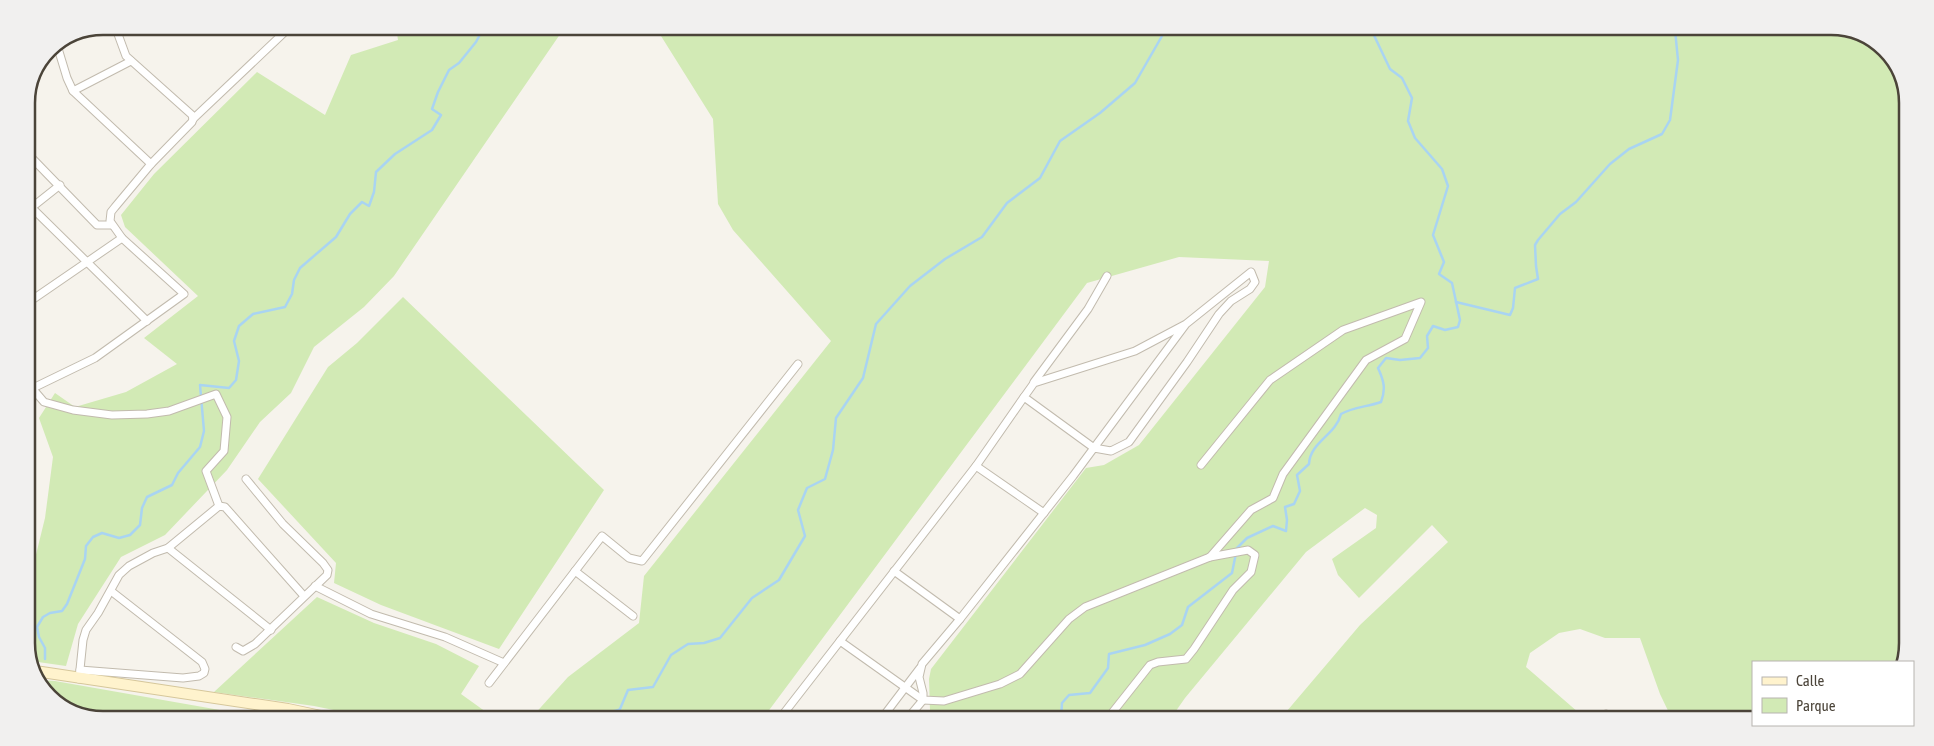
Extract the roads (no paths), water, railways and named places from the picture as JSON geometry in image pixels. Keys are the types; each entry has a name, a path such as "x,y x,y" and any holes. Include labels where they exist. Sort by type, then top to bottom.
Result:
{"main road":[{"path":"41,672 80,675 297,711"}],"street":[{"path":"118,35 126,56 192,115 193,119"},
{"path":"35,386 95,358 184,294 122,238 112,225 111,212 151,164 193,119 282,35"},
{"path":"59,52 64,71 73,91 151,164"},
{"path":"73,91 131,61"},
{"path":"35,161 97,224 112,225"},
{"path":"35,206 60,185"},
{"path":"35,215 147,321"},
{"path":"35,298 122,238"},
{"path":"1024,397 1094,448 1111,451 1130,442 1219,314 1231,301 1250,289 1255,282 1250,272 1186,324 1135,351 1034,383"},
{"path":"786,711 976,466 1088,309 1107,276"},
{"path":"1201,465 1270,380 1343,330 1421,302 1405,339 1366,360 1283,474 1273,498 1251,510 1210,557"},
{"path":"887,711 922,664 1044,513 1186,324"},
{"path":"489,683 602,536 629,558 642,561 798,364"},
{"path":"35,392 44,402 73,410 112,415 147,414 169,410 216,394 227,417 224,451 206,471 219,506"},
{"path":"976,466 1044,513"},
{"path":"236,647 244,651 249,649 327,575 328,570 283,524 246,479"},
{"path":"111,592 202,662 205,669 204,673 199,676 183,678 80,675 83,640 86,630 120,575 129,566 152,553 168,548 219,506 225,507 304,596"},
{"path":"168,548 271,630"},
{"path":"840,641 922,700 944,701 1000,684 1020,674 1068,619 1085,607 1210,557 1248,550 1255,555 1251,572 1233,590 1186,659 1158,662 1150,665 1114,711"},
{"path":"574,571 633,616"},
{"path":"894,571 960,619"},
{"path":"315,586 371,614 445,637 504,663"},
{"path":"913,711 922,700 923,693 919,677 922,664"}],"waterway":[{"path":"45,659 45,648 39,637 37,627 43,617 50,613 62,611 67,604 85,559 86,546 93,537 102,533 119,538 130,535 140,525 142,508 147,497 172,485 178,473 200,447 204,431 200,385 229,388 236,380 239,361 234,341 239,326 253,314 285,307 292,294 294,280 300,268 336,237 350,214 362,202 369,206 374,192 376,172 395,154 432,130 441,115 432,109 449,70 459,63 480,35"},
{"path":"613,711 620,709 628,690 653,687 671,655 688,644 704,643 720,638 752,598 779,580 805,536 798,510 807,488 825,479 833,450 836,418 863,378 876,324 910,286 945,259 982,237 1007,203 1040,178 1060,141 1100,113 1135,83 1163,35"},
{"path":"1061,711 1062,703 1069,695 1090,693 1108,668 1109,654 1145,645 1170,634 1182,625 1188,607 1232,573 1237,548 1247,538 1273,526 1286,531 1285,507 1294,504 1300,491 1297,475 1309,464 1310,456 1318,444 1334,428 1341,414 1381,402 1384,385 1378,368 1386,358 1400,360 1420,358 1428,348 1427,336 1433,326 1445,330 1458,327 1460,320 1452,283 1439,274 1444,262 1433,235 1448,186 1442,169 1415,138 1408,121 1412,98 1402,78 1390,69 1374,35"},
{"path":"1456,302 1510,315 1513,308 1515,288 1538,279 1535,245 1538,240 1560,214 1576,202 1610,164 1629,149 1662,134 1670,120 1678,60 1676,35"}]}
